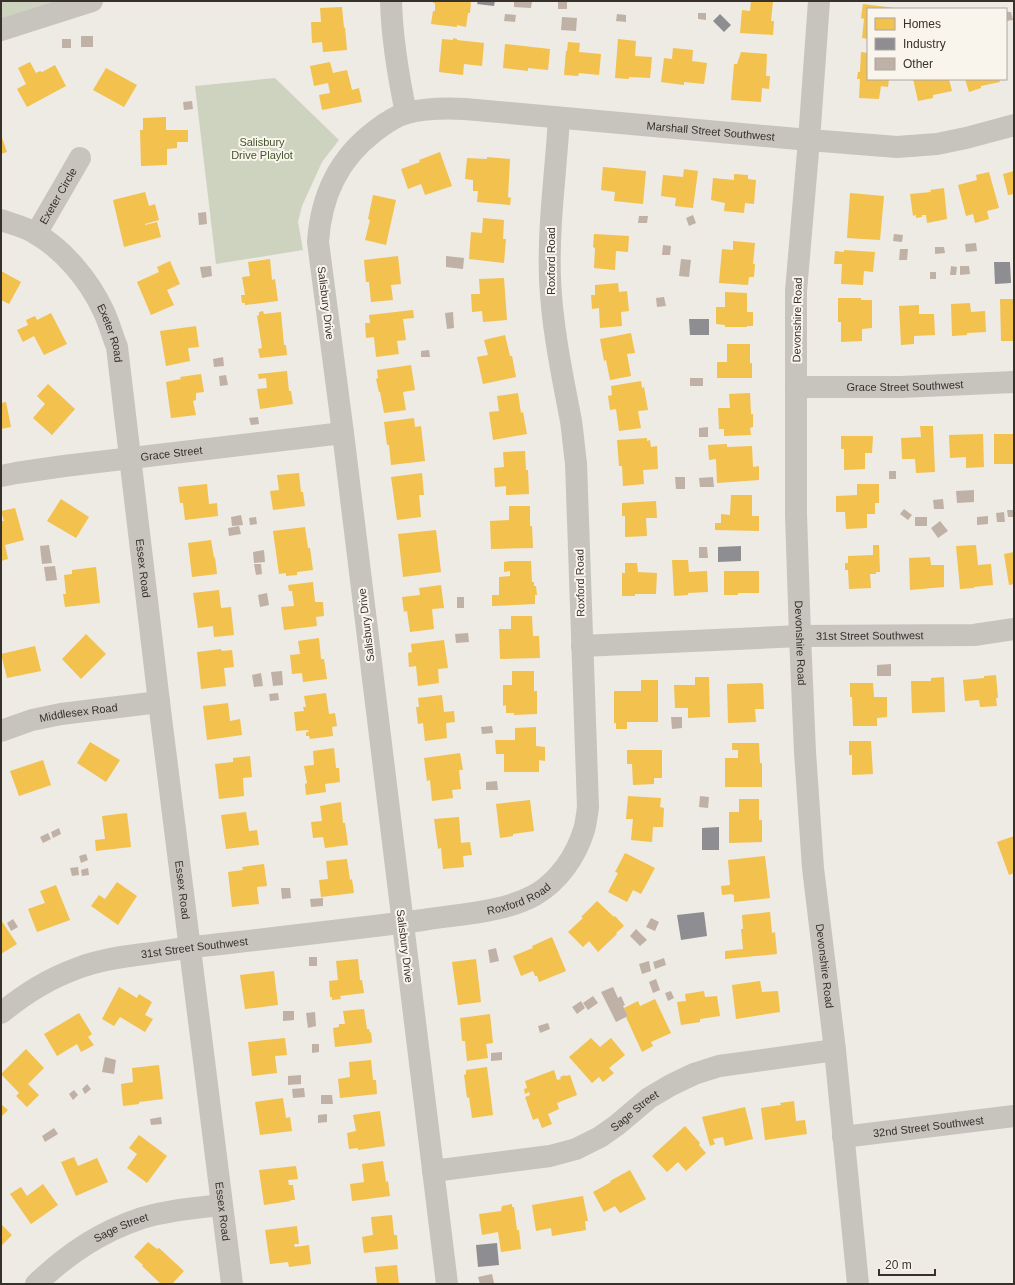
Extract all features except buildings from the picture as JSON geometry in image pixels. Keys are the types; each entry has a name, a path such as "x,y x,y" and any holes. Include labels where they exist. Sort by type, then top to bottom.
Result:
{"street":[{"path":"1,30 92,1"},
{"path":"391,1 391,27 396,68 406,113"},
{"name":"Devonshire Road","path":"819,1 796,291 796,514 805,752 813,868 835,1050 858,1284"},
{"name":"Marshall Street Southwest","path":"406,113 442,108 465,109 809,140 904,146 937,144 1014,126"},
{"name":"Salisbury Drive","path":"406,113 383,124 364,139 347,158 334,179 324,202 319,226 318,242 343,433 447,1284"},
{"name":"Roxford Road","path":"402,922 498,909 520,903 552,883 567,866 577,850 585,829 588,808 576,463 571,423 557,350 550,278 551,224 559,118"},
{"name":"Exeter Circle","path":"36,234 80,158"},
{"name":"Exeter Road","path":"1,220 36,234 57,249 75,267 91,288 104,311 117,347 135,495"},
{"name":"Grace Street Southwest","path":"796,387 901,387 1014,382"},
{"name":"Grace Street","path":"1,476 131,458 343,433"},
{"name":"Essex Road","path":"135,495 159,702 232,1284"},
{"name":"31st Street Southwest","path":"582,646 800,636 974,635 1014,629"},
{"name":"Middlesex Road","path":"1,731 32,720 61,714 159,702"},
{"name":"31st Street Southwest","path":"1,1012 23,995 50,979 79,967 110,959 190,947 402,922"},
{"name":"Sage Street","path":"434,1170 550,1156 576,1149 600,1137 617,1126 649,1098 694,1074 719,1066 835,1050"},
{"name":"32nd Street Southwest","path":"843,1137 1014,1116"},
{"name":"Sage Street","path":"36,1284 81,1247 111,1230 143,1218 177,1210 221,1205"}],"green space":[{"path":"1,1 65,1 1,20"},
{"name":"Salisbury Drive Playlot","path":"275,78 339,140 322,162 302,206 298,222 303,250 216,264 195,86"}]}
